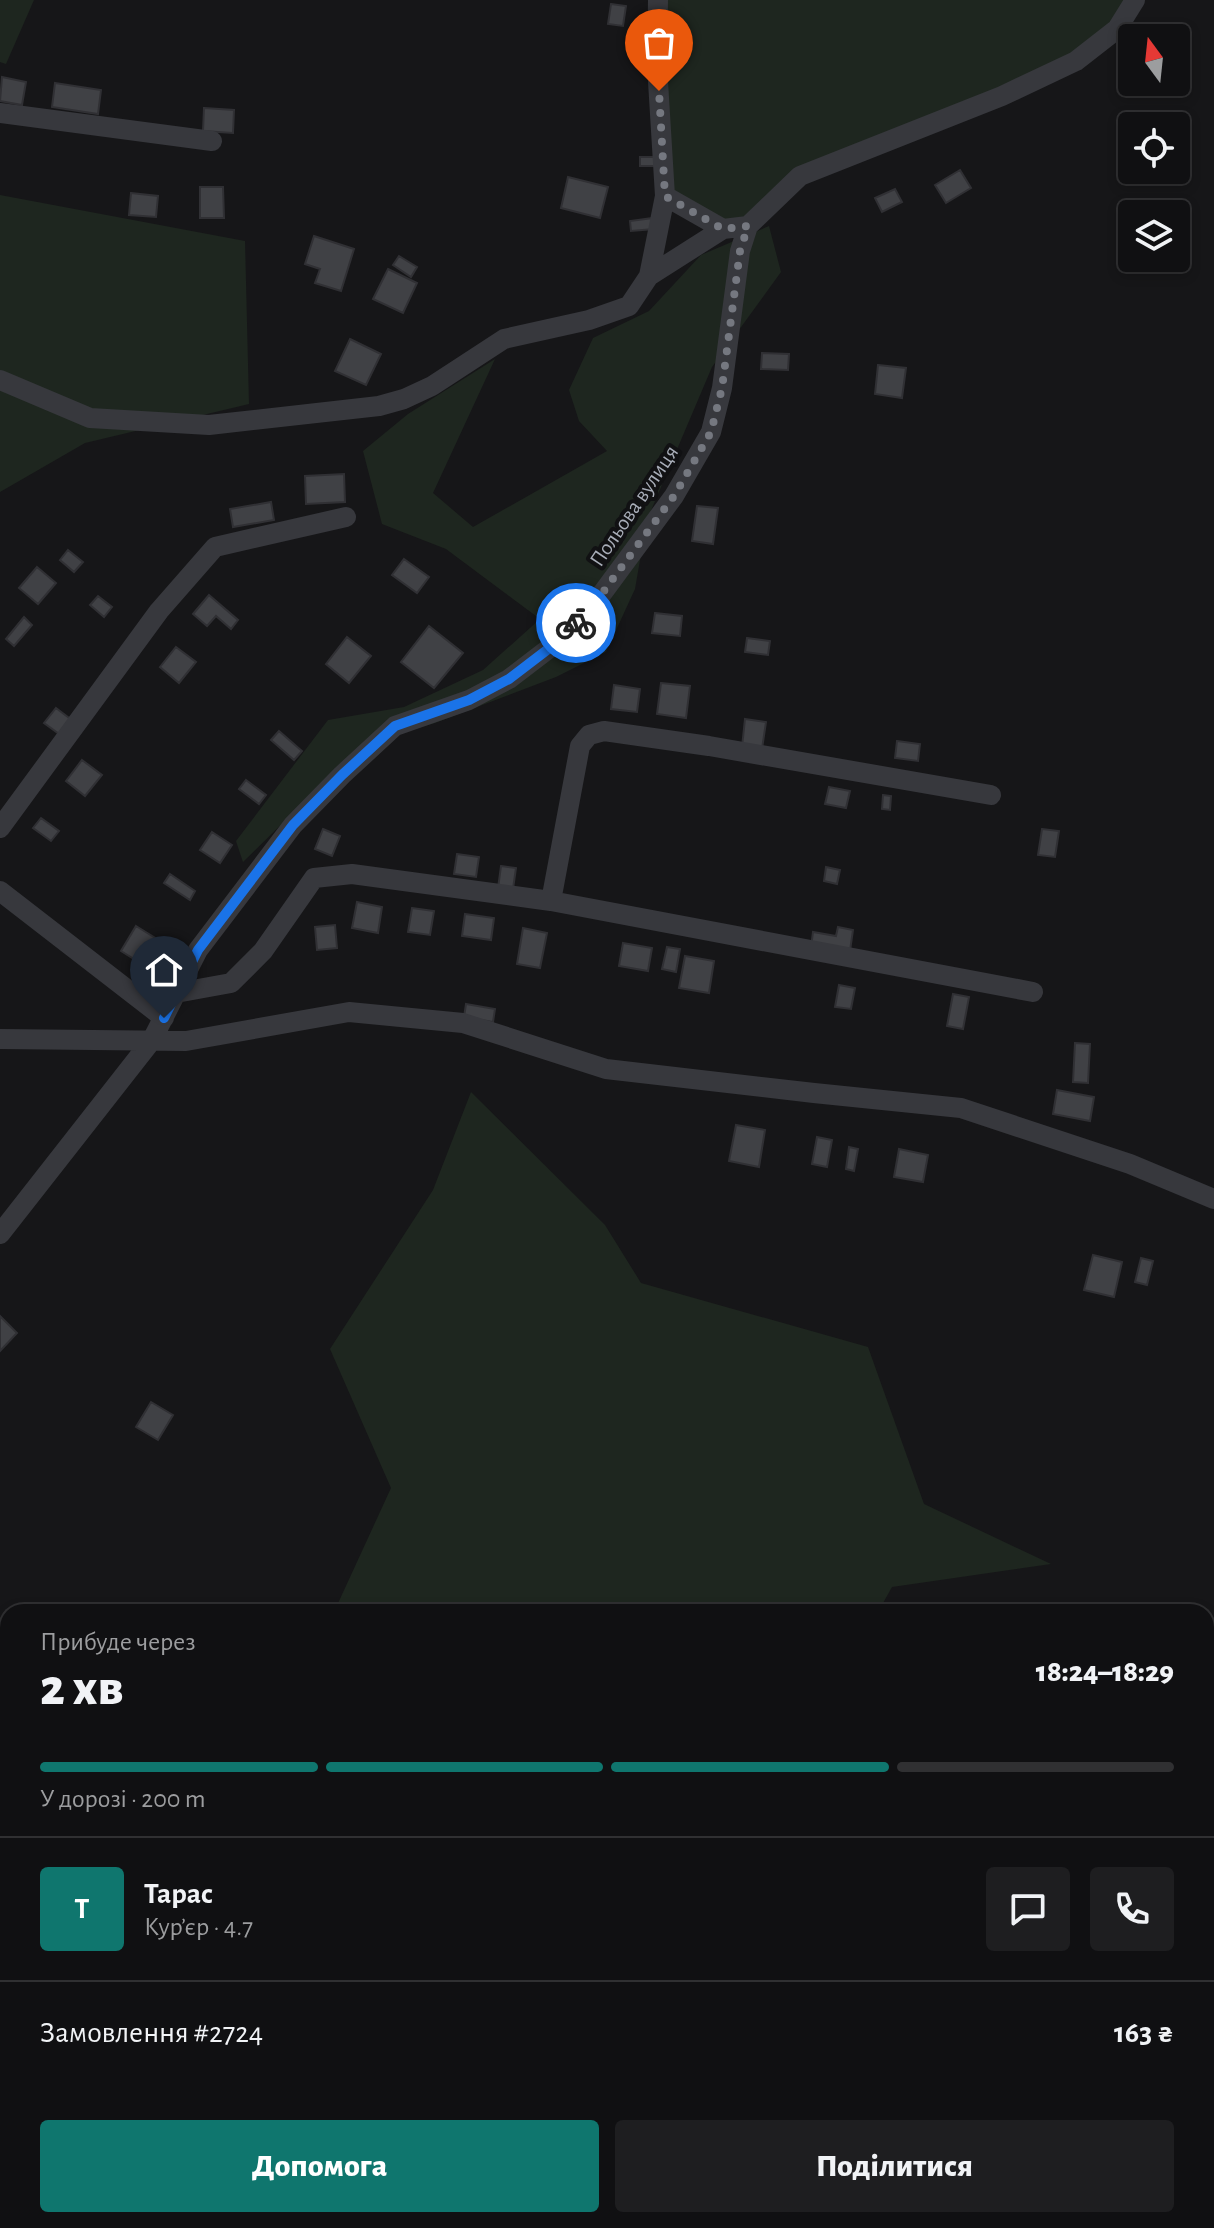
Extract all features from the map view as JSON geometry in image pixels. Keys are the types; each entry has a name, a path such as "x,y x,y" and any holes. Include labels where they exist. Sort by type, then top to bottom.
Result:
{"street":[{"path":"0,380 90,418 209,425 379,406 432,386 504,339 589,320 629,306 649,276 665,196 657,65 658,0"},
{"path":"649,276 723,229 748,226 800,176 1002,96 1076,61 1117,29 1135,0"},
{"path":"0,113 212,141"},
{"path":"665,196 723,229"},
{"name":"Польова вулиця","path":"0,1234 152,1040 198,950 293,825 395,726 469,700 509,679 560,640 598,599 674,496 711,432 722,388 740,251 748,226"},
{"path":"0,828 159,611 215,547 346,517"},
{"path":"551,901 580,746 589,735 604,731 991,795"},
{"path":"176,993 231,983 263,951 314,878 352,874 551,901 1033,992"},
{"path":"0,891 164,1018"},
{"path":"0,1039 186,1041 349,1012 463,1023 606,1069 961,1108 1130,1164 1214,1199"}],"shaded area":[{"path":"0,0 34,0 6,64 0,62"},
{"path":"658,0 1135,0 1076,61 800,176 761,211 723,229 665,196"},
{"path":"0,195 245,241 249,404 85,443 0,492"},
{"path":"769,226 781,272 712,367 647,520 635,589 606,652 556,677 435,723 362,745 243,862 236,841 328,720 404,707 483,670 540,619 446,549 382,524 363,451 408,414 495,359 433,493 473,527 607,451 579,421 569,390 593,338 649,311 701,255"},
{"path":"471,1092 605,1225 641,1283 868,1347 924,1504 1051,1564 892,1587 882,1604 338,1604 391,1488 330,1349 433,1190"}],"building":[{"path":"611,4 626,6 623,26 608,24"},
{"path":"628,39 651,40 651,55 628,54"},
{"path":"2,77 26,82 22,105 0,101"},
{"path":"55,83 101,90 98,114 52,107"},
{"path":"204,108 234,110 233,133 203,131"},
{"path":"640,157 659,157 658,166 640,166"},
{"path":"960,170 971,188 946,203 935,185"},
{"path":"568,177 608,187 600,218 561,208"},
{"path":"200,187 223,187 224,218 200,218"},
{"path":"895,189 902,202 882,212 875,198"},
{"path":"131,193 158,196 156,217 129,215"},
{"path":"653,218 654,229 631,231 630,221"},
{"path":"314,236 354,249 341,291 315,283 320,269 305,264"},
{"path":"399,256 417,267 411,277 393,265"},
{"path":"388,269 417,283 403,313 373,299"},
{"path":"350,339 381,354 366,385 335,371"},
{"path":"762,353 789,354 788,370 761,369"},
{"path":"878,365 906,368 902,398 875,394"},
{"path":"344,474 345,502 306,504 305,476"},
{"path":"271,502 274,520 233,527 230,509"},
{"path":"697,506 718,508 713,544 692,541"},
{"path":"68,550 83,562 74,572 60,560"},
{"path":"404,559 429,577 417,593 392,575"},
{"path":"37,567 56,583 38,604 19,588"},
{"path":"209,595 238,620 231,629 216,616 207,626 193,614"},
{"path":"98,596 112,607 104,617 90,605"},
{"path":"655,613 682,616 680,636 652,633"},
{"path":"24,617 32,625 14,646 6,639"},
{"path":"429,626 463,653 434,688 401,662"},
{"path":"347,637 371,656 349,683 326,664"},
{"path":"747,638 770,641 768,655 745,652"},
{"path":"176,647 196,662 179,683 160,667"},
{"path":"661,683 690,686 686,718 657,714"},
{"path":"614,685 640,689 637,712 611,709"},
{"path":"56,708 73,721 62,736 44,723"},
{"path":"745,719 766,722 762,749 742,747"},
{"path":"279,731 302,751 294,760 271,740"},
{"path":"897,741 920,744 918,761 895,758"},
{"path":"82,760 102,775 85,796 66,781"},
{"path":"246,780 266,795 259,804 239,789"},
{"path":"829,787 850,791 846,808 825,804"},
{"path":"883,795 891,796 890,810 882,809"},
{"path":"41,818 59,831 51,841 33,828"},
{"path":"323,829 340,836 332,856 315,849"},
{"path":"1042,829 1059,831 1055,857 1038,855"},
{"path":"212,832 232,845 220,863 200,850"},
{"path":"457,854 479,857 476,877 454,874"},
{"path":"501,866 516,868 513,889 498,888"},
{"path":"826,867 840,870 837,884 824,881"},
{"path":"170,874 195,891 190,900 164,883"},
{"path":"357,902 382,907 378,933 352,928"},
{"path":"412,908 434,911 430,935 408,932"},
{"path":"465,914 494,918 491,940 462,936"},
{"path":"335,925 337,948 317,950 315,927"},
{"path":"136,926 157,939 142,964 121,951"},
{"path":"838,927 853,930 850,951 811,947 813,932 836,936"},
{"path":"523,928 547,933 540,968 517,964"},
{"path":"623,943 652,948 648,971 619,966"},
{"path":"667,947 680,949 676,972 662,969"},
{"path":"685,956 714,961 709,993 679,988"},
{"path":"839,985 855,988 851,1009 835,1007"},
{"path":"953,994 969,997 963,1029 947,1026"},
{"path":"466,1004 495,1009 493,1022 464,1017"},
{"path":"1075,1043 1090,1044 1088,1083 1073,1082"},
{"path":"1057,1090 1094,1097 1090,1121 1053,1114"},
{"path":"736,1125 765,1130 759,1167 729,1161"},
{"path":"817,1137 832,1140 827,1167 812,1164"},
{"path":"849,1147 858,1149 854,1171 846,1169"},
{"path":"899,1149 928,1155 923,1182 894,1177"},
{"path":"1093,1255 1122,1262 1114,1297 1084,1290"},
{"path":"1141,1258 1153,1261 1147,1285 1135,1282"},
{"path":"0,1316 17,1333 0,1351"},
{"path":"151,1402 173,1415 158,1440 136,1427"}],"way so far":[{"path":"576,623 598,599 674,496 711,432 722,388 740,251 748,226 723,229 665,196 659,91"}],"route":[{"path":"164,1018 198,950 293,825 342,775 395,726 469,700 509,679 560,640 576,623"}]}
